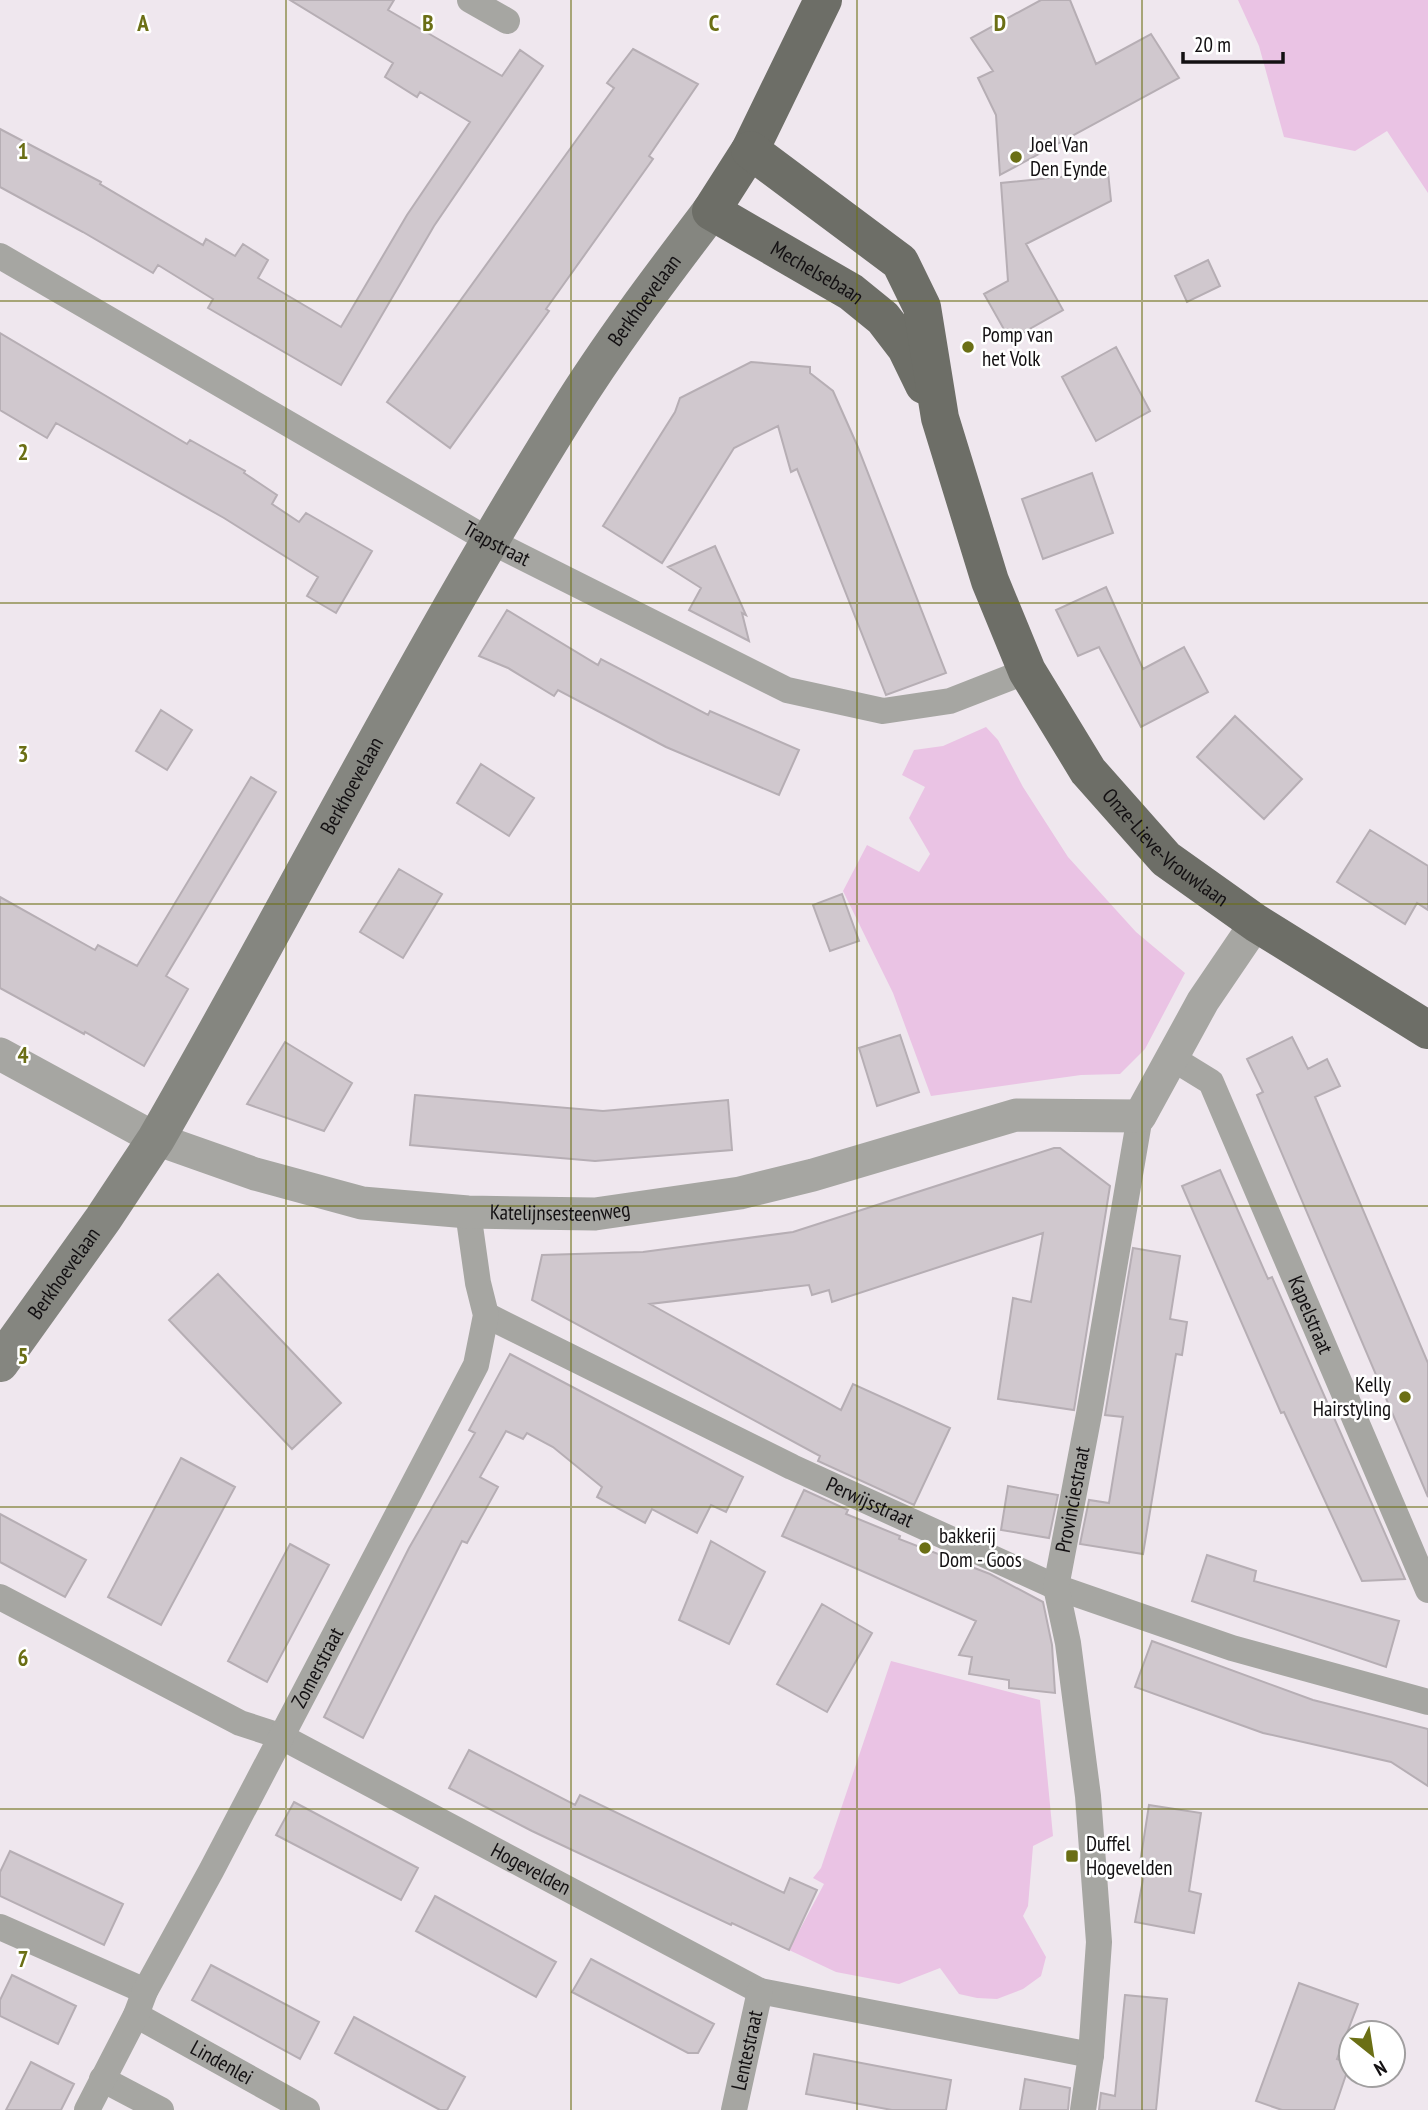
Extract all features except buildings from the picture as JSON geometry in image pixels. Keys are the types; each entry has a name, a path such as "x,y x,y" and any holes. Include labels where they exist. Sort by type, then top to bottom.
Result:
{"main road":[{"path":"711,211 750,150 823,0"},
{"name":"Mechelsebaan","path":"750,150 900,262 922,307 940,418 990,581"},
{"name":"Mechelsebaan","path":"711,211 851,292 883,318 906,348 940,418"},
{"name":"Berkhoevelaan","path":"0,1363 110,1209 156,1139 490,541 568,413 670,265 711,211"},
{"name":"Onze-Lieve-Vrouwlaan","path":"990,581 1027,671 1088,771 1166,859 1256,923 1428,1030"}],"street":[{"path":"470,0 507,21"},
{"name":"Trapstraat","path":"0,256 490,541 787,690 883,711 950,701 1027,671"},
{"name":"Provinciestraat","path":"1083,2110 1091,2055 1099,1942 1088,1796 1068,1643 1056,1587 1089,1414 1140,1116 1203,1001 1256,923"},
{"name":"Katelijnsesteenweg","path":"0,1054 156,1139 255,1174 362,1203 468,1212 595,1214 740,1193 813,1175 1016,1115 1140,1116"},
{"name":"Kapelstraat","path":"1172,1058 1211,1082 1428,1590"},
{"name":"Zomerstraat","path":"87,2110 140,2003 476,1365 486,1315 478,1283 468,1212"},
{"name":"Perwijsstraat","path":"486,1315 792,1467 1056,1587 1232,1648 1428,1702"},
{"name":"Hogevelden","path":"0,1597 240,1723 280,1736 760,1991 1091,2055"},
{"name":"Lindenlei","path":"0,1927 140,2003 307,2110"},
{"name":"Lentestraat","path":"734,2110 760,1991"},
{"path":"102,2079 161,2110"}],"shaded area":[{"path":"1238,0 1428,0 1428,193 1387,131 1355,151 1284,137 1259,46"},
{"path":"986,727 998,740 1023,787 1068,857 1136,932 1185,973 1145,1049 1120,1074 1081,1075 931,1096 893,993 843,891 867,845 919,872 930,854 909,818 925,787 902,775 914,750 943,746"},
{"path":"891,1661 1040,1700 1053,1836 1033,1846 1028,1906 1023,1916 1046,1957 1041,1976 1023,1989 997,1999 959,1994 940,1968 899,1984 836,1972 789,1950 824,1884 813,1878 821,1868"}],"place":[{"name":"Joel Van Den Eynde","path":"1016,157"},
{"name":"Pomp van het Volk","path":"968,347"},
{"name":"Kelly Hairstyling","path":"1405,1397"},
{"name":"bakkerij Dom - Goos","path":"925,1548"},
{"name":"Duffel Hogevelden","path":"1072,1856"}]}
